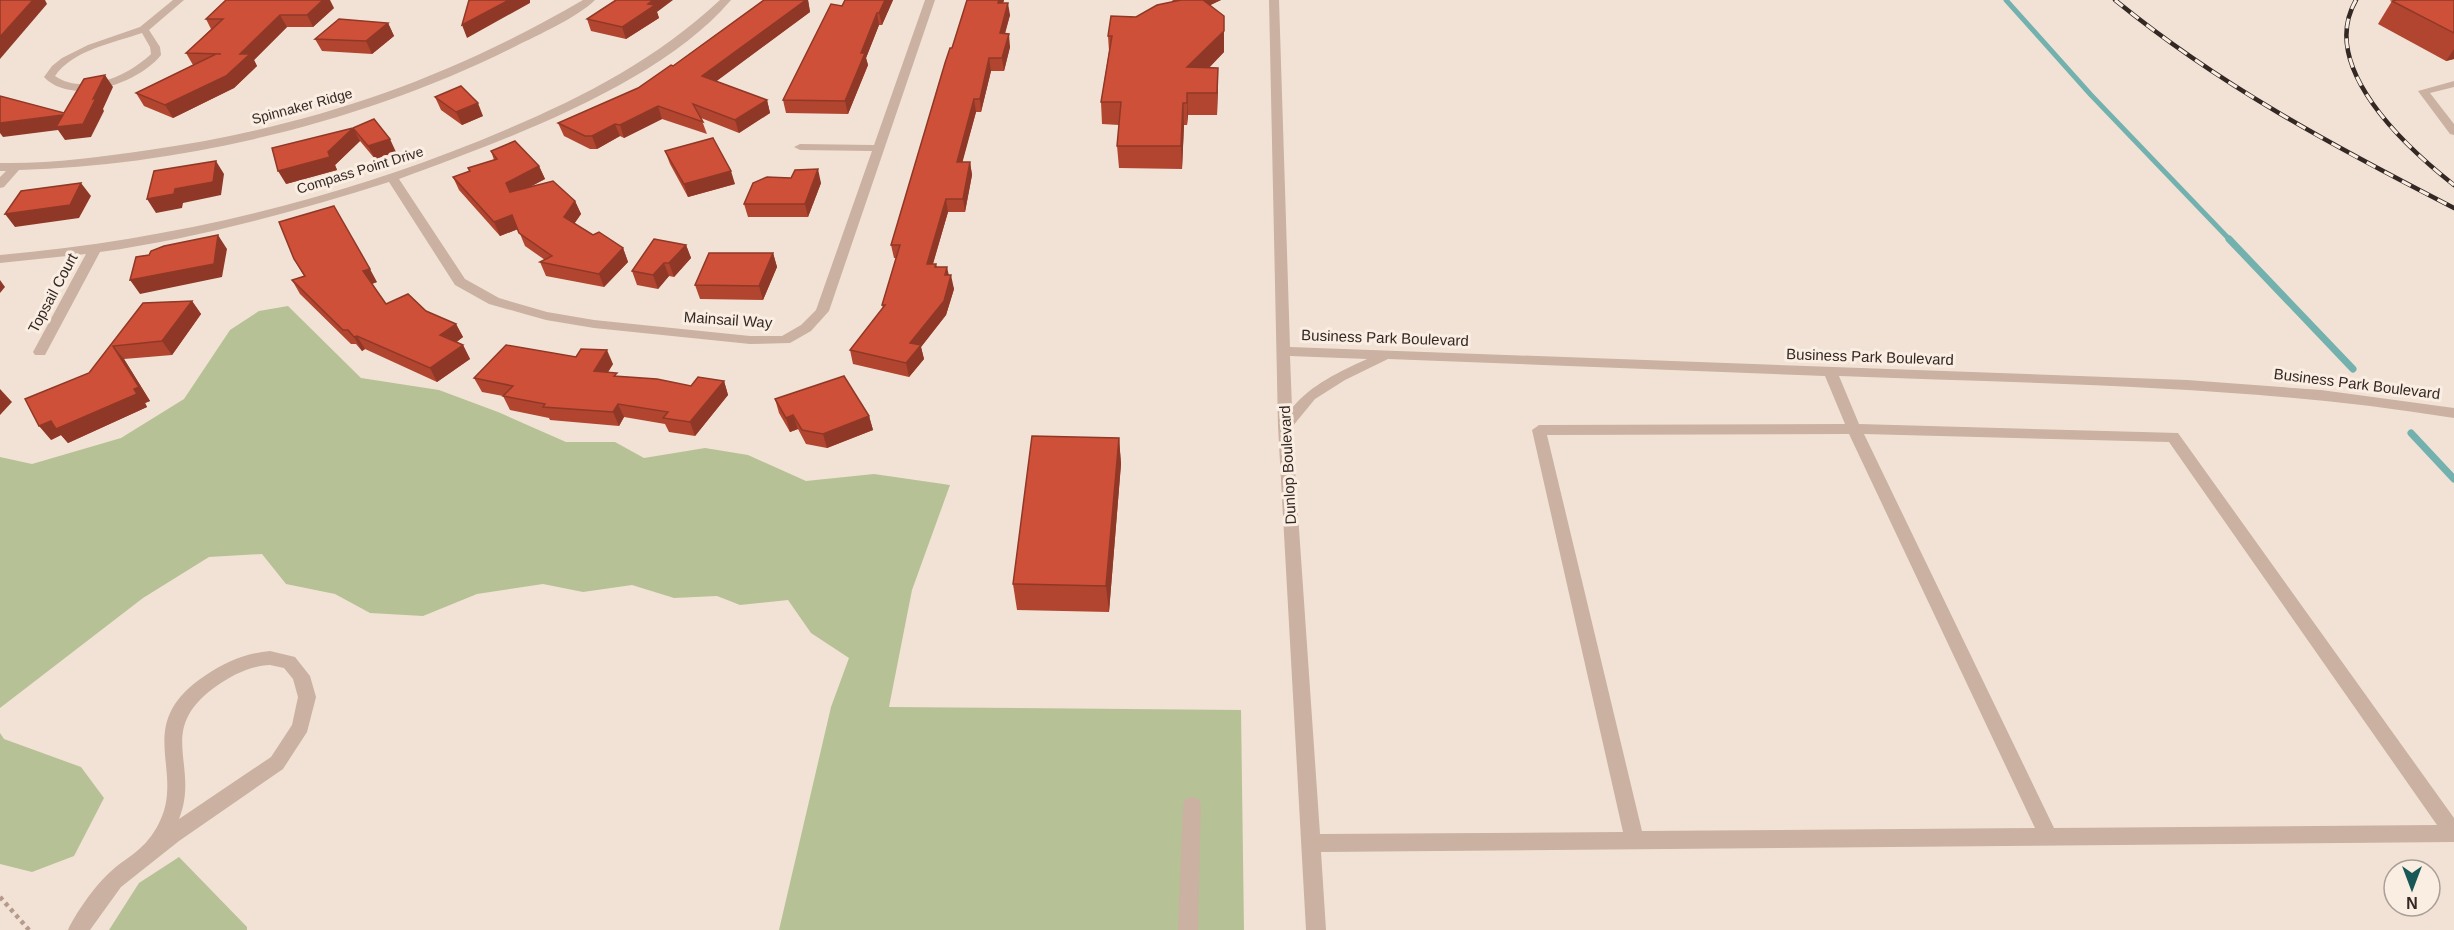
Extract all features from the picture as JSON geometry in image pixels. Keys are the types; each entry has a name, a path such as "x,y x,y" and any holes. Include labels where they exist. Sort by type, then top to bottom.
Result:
{"street":[{"path":"144,29 155,47 156,55 150,63 125,78 106,84 75,87 59,85 49,77 53,69 68,58 144,29 179,0"},
{"name":"Spinnaker Ridge","path":"0,167 77,164 165,153 231,141 354,108 442,77 479,61 546,27 590,0"},
{"name":"Compass Point Drive","path":"0,260 95,249 239,220 392,178 492,140 589,95 689,34 726,0"},
{"name":"Mainsail Way","path":"392,178 460,282 494,301 546,316 594,324 750,340 785,340 806,328 822,311 930,0"},
{"name":"Dunlop Boulevard","path":"1274,0 1285,426 1316,930"},
{"path":"2454,84 2423,91 2454,132"},
{"path":"800,147 877,148"},
{"path":"0,184 16,167"},
{"name":"Topsail Court","path":"40,352 95,249"},
{"name":"Business Park Boulevard","path":"1284,351 2277,390 2383,401 2454,413"},
{"path":"1285,426 1310,396 1340,377 1388,354"},
{"path":"1830,372 1854,429 2048,836"},
{"path":"1634,840 1539,430 1854,429 2173,437 2454,833"},
{"path":"78,930 114,880 277,763 301,727 307,697 301,676 289,662 270,658 254,659 222,674 194,692 178,713 173,737 176,804 167,827 153,851"},
{"path":"1188,930 1192,805"},
{"path":"1311,843 2454,833"}],"path":[{"path":"0,897 28,930"}],"green space":[{"path":"288,306 361,378 439,390 498,412 566,442 615,442 644,458 705,448 748,455 806,481 874,474 950,485 912,590 889,707 1241,710 1244,930 779,930 831,707 849,658 811,633 788,600 740,605 717,596 674,598 632,585 583,592 543,584 477,594 423,616 370,613 335,594 286,584 262,554 209,557 143,598 0,708 0,457 32,464 121,438 184,399 230,330 259,311"},
{"path":"0,733 4,739 81,767 104,798 74,856 32,872 0,864"},
{"path":"179,857 247,927 247,930 109,930 139,883"}],"building":[{"path":"0,0 33,0 0,37"},
{"path":"226,0 323,0 307,15 280,15 240,54 250,54 226,76 165,105 136,93 216,54 221,54 186,53 223,19 206,19"},
{"path":"469,0 509,0 462,25"},
{"path":"616,0 653,0 648,4 655,5 622,27 587,19"},
{"path":"764,0 806,0 702,76 767,100 735,120 693,104 703,122 658,106 592,136 585,136 558,123 638,88 671,65 673,66"},
{"path":"845,0 885,0 877,13 861,53 865,53 845,101 783,100 831,4 842,6"},
{"path":"967,0 999,0 998,3 1008,3 1000,33 1009,34 1002,58 989,58 980,99 974,99 957,162 970,162 963,199 946,199 927,264 947,267 945,275 951,275 944,301 910,343 921,345 906,363 850,350 885,305 882,305 900,245 891,245 945,63"},
{"path":"1181,0 1203,0 1224,16 1224,31 1187,67 1218,68 1217,93 1187,93 1187,103 1183,103 1181,146 1117,146 1121,102 1101,102 1112,36 1108,36 1111,16 1136,17 1157,5"},
{"path":"2454,0 2454,33 2392,1"},
{"path":"339,19 388,23 366,41 315,39"},
{"path":"105,75 83,124 56,127 63,115 0,123 0,96 64,113 84,79"},
{"path":"461,86 478,103 456,112 435,97"},
{"path":"374,119 390,139 368,146 353,128"},
{"path":"353,128 328,152 330,157 278,171 272,148"},
{"path":"713,138 731,171 684,184 665,151"},
{"path":"515,141 539,166 506,183 510,192 553,181 575,201 564,217 593,235 599,232 623,248 599,274 540,262 552,256 519,233 512,215 494,222 453,177 470,171 468,168 497,159 491,151"},
{"path":"216,161 213,182 175,189 174,194 147,199 154,171"},
{"path":"818,169 805,204 744,204 753,183 767,177 791,178 795,170"},
{"path":"81,183 70,205 5,214 21,191"},
{"path":"334,206 370,269 363,271 386,304 408,294 426,311 456,324 440,335 463,345 430,368 357,336 354,337 348,330 343,330 292,280 305,276 294,259 279,222"},
{"path":"218,235 214,264 130,280 136,257 149,255 151,251 164,246"},
{"path":"654,239 686,245 669,263 664,263 653,275 632,271"},
{"path":"709,253 773,253 759,286 695,285"},
{"path":"192,301 162,341 113,346 139,387 134,389 137,394 56,429 51,421 39,426 25,399 89,373 143,303"},
{"path":"506,345 576,357 581,349 607,350 594,371 617,373 614,376 657,379 691,386 698,377 724,381 690,422 663,418 668,412 618,404 613,412 543,407 545,404 503,396 513,386 474,378"},
{"path":"844,376 869,416 823,434 802,430 793,415 786,418 775,399"},
{"path":"1032,436 1119,438 1106,586 1013,584"}],"waterway":[{"path":"2006,0 2091,95 2231,241"},
{"path":"2229,239 2353,369"},
{"path":"2411,433 2454,479"}],"railway":[{"path":"2115,0 2195,60 2279,113 2365,162 2454,208"},
{"path":"2356,0 2347,26 2348,52 2357,78 2373,104 2392,128 2413,150 2454,185"}]}
